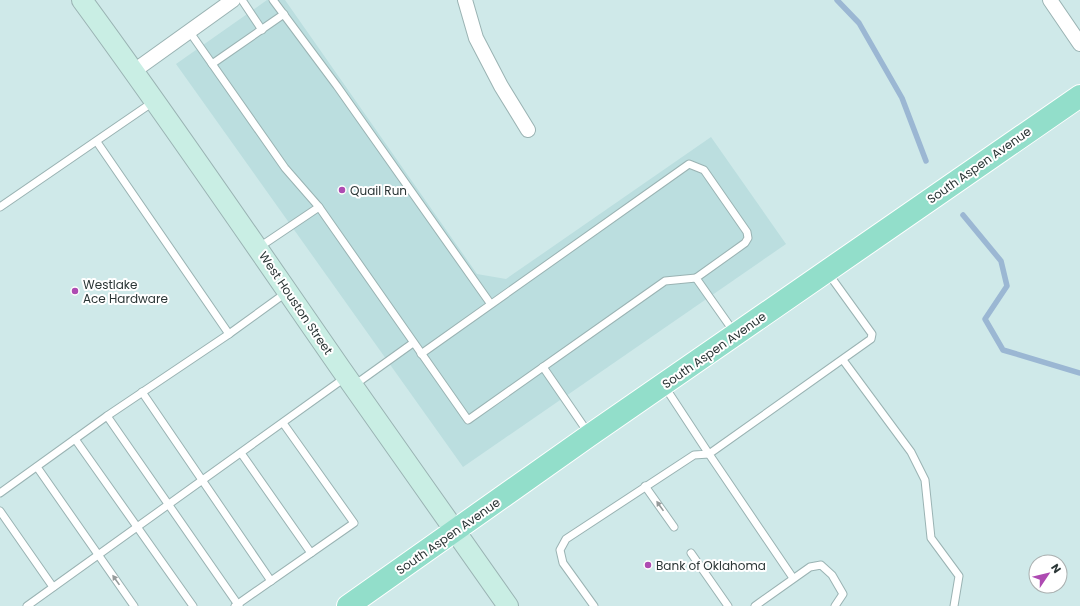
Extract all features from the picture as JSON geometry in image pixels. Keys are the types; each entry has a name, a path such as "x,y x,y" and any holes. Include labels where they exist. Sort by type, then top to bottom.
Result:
{"main road":[{"name":"West Houston Street","path":"82,0 155,100 508,606"},
{"name":"South Aspen Avenue","path":"348,606 590,435 1080,96"}],"street":[{"path":"134,71 232,0"},
{"path":"465,0 476,38 528,130"},
{"path":"1050,0 1080,44"}],"lane":[{"path":"242,0 262,30"},
{"path":"273,0 490,303"},
{"path":"212,64 284,14"},
{"path":"189,31 286,168 320,207 413,343 468,420 665,281 696,278 745,243 748,238 747,232 704,170 689,164 490,303 421,354"},
{"path":"0,207 155,100"},
{"path":"96,142 229,334"},
{"path":"258,248 320,207"},
{"path":"594,606 563,563 560,550 566,539 694,455 709,454 871,339 872,334 827,271"},
{"path":"696,278 736,335"},
{"path":"0,493 107,416 229,334 288,291"},
{"path":"27,606 136,526 283,423 413,343"},
{"path":"843,360 911,452 925,480 931,538 959,576 954,606"},
{"path":"542,367 590,435"},
{"path":"664,385 793,578"},
{"path":"142,392 271,581"},
{"path":"107,416 169,503 237,605 354,523 283,423"},
{"path":"75,439 193,606"},
{"path":"241,453 311,553"},
{"path":"37,467 134,606"},
{"path":"645,486 674,527"},
{"path":"0,511 54,587"},
{"path":"691,553 728,606"},
{"path":"754,606 810,567 821,565 832,575 843,594 835,606"}],"shaded area":[{"name":"Quail Run","path":"267,0 285,0 477,274 506,279 711,137 786,244 463,467 176,64"}],"waterway":[{"path":"837,0 859,23 902,98 926,161"},
{"path":"963,215 1001,261 1007,286 985,319 1003,350 1080,373"}],"place":[{"name":"Quail Run","path":"342,190"},
{"name":"Westlake Ace Hardware","path":"75,291"},
{"name":"Bank of Oklahoma","path":"648,565"}]}
